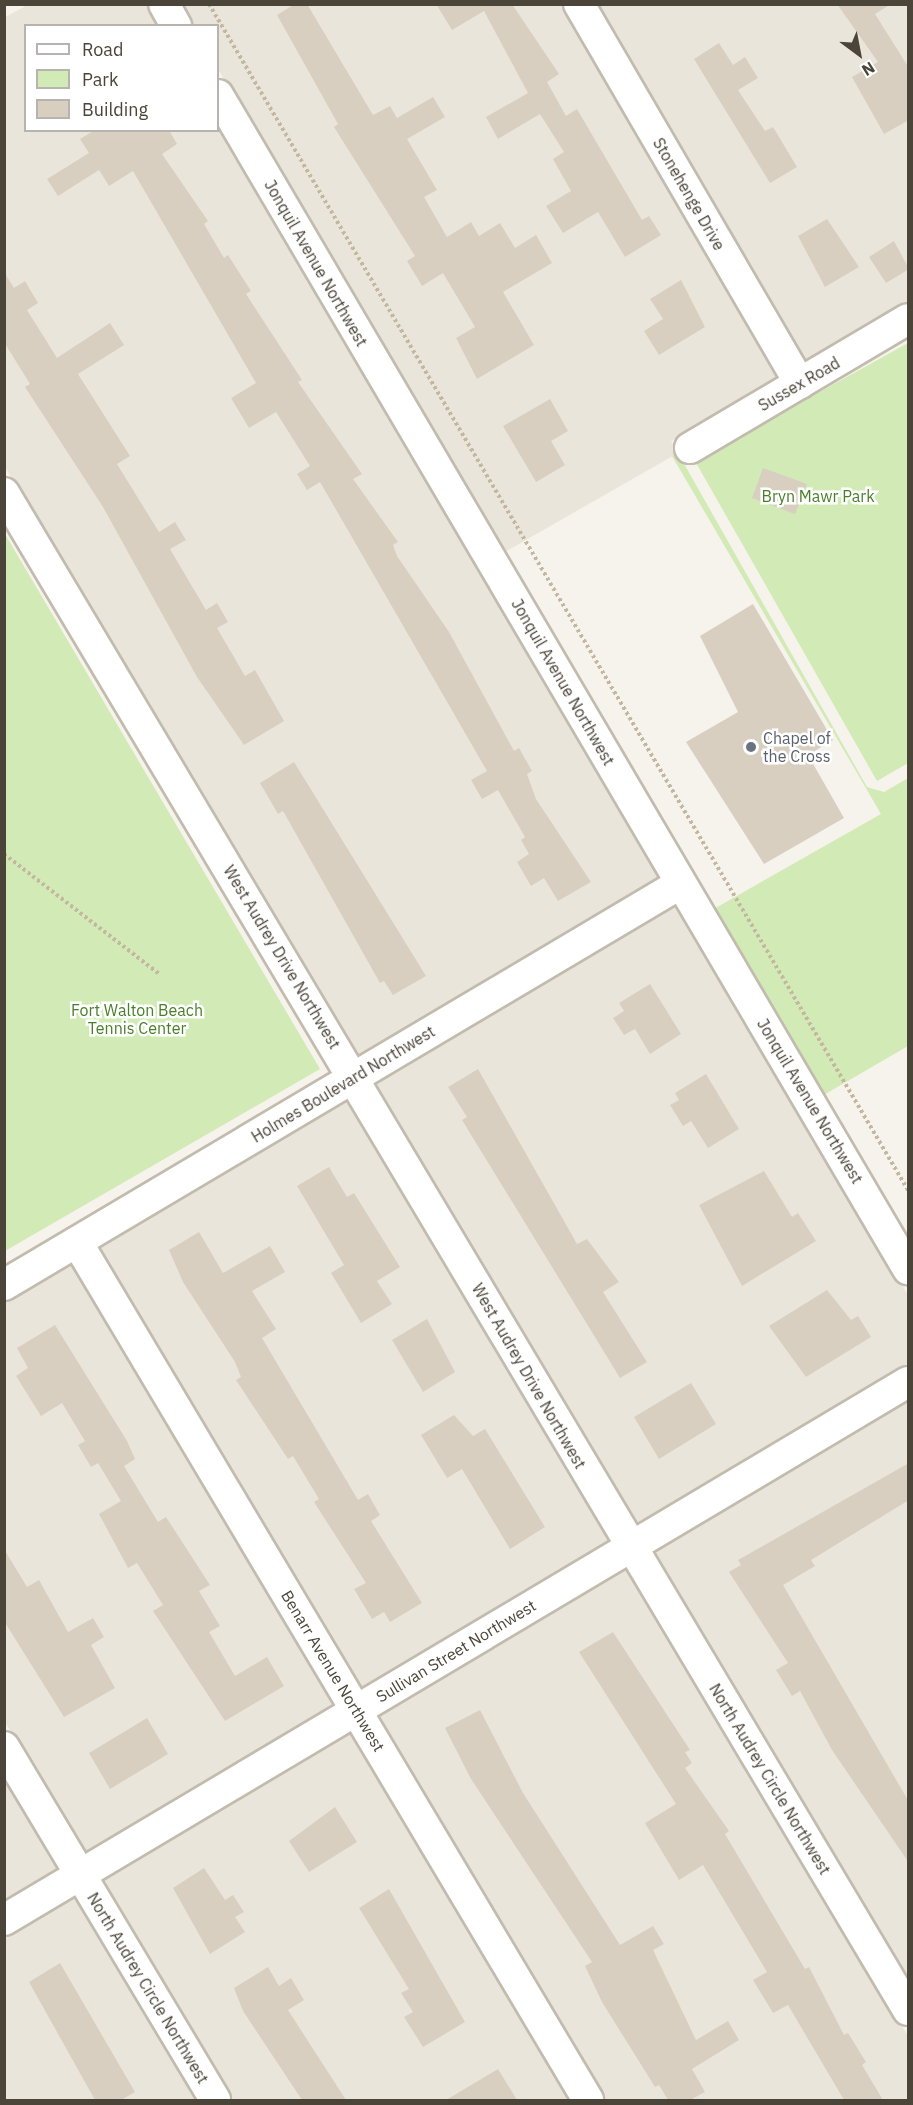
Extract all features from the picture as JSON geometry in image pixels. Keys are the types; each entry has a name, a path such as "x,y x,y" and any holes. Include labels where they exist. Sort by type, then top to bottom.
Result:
{"street":[{"path":"164,4 175,24"},
{"name":"Stonehenge Drive","path":"579,4 800,383"},
{"name":"Jonquil Avenue Northwest","path":"219,97 680,884 909,1269"},
{"name":"Sussex Road","path":"690,448 909,319"},
{"name":"West Audrey Drive Northwest","path":"4,492 631,1547"},
{"name":"Holmes Boulevard Northwest","path":"4,1285 680,884"},
{"name":"Benarr Avenue Northwest","path":"77,1242 588,2100"},
{"name":"Sullivan Street Northwest","path":"4,1920 909,1382"},
{"name":"North Audrey Circle Northwest","path":"631,1547 909,2010"},
{"name":"North Audrey Circle Northwest","path":"4,1748 215,2100"}],"path":[{"path":"209,4 909,1190"},
{"path":"4,757 4,765"},
{"path":"4,854 159,974"}],"shaded area":[{"path":"27,5 149,5 160,24 24,24 24,132 219,132 219,123 662,877 358,1058 5,467 4,18"},
{"path":"179,5 564,5 781,377 671,441 678,453 503,553 219,71 219,24 191,24"},
{"path":"594,5 908,5 908,302 803,364"},
{"path":"677,903 908,1295 908,1364 634,1528 373,1084"},
{"path":"351,1097 612,1541 360,1691 96,1248"},
{"path":"73,1262 338,1704 84,1855 5,1722 4,1302"},
{"path":"908,1399 908,1985 650,1554"},
{"path":"627,1567 908,2036 908,2100 604,2100 376,1717"},
{"path":"353,1730 573,2100 230,2100 100,1881"},
{"path":"4,1773 61,1869 4,1903"},
{"path":"77,1895 200,2100 5,2100 4,1938"}],"green space":[{"name":"Bryn Mawr Park","path":"908,343 908,763 877,781 695,461"},
{"path":"678,453 867,787 884,792 908,778 908,1046 822,1096 712,910 881,814 672,456"},
{"name":"Fort Walton Beach Tennis Center","path":"5,534 320,1069 4,1251"}],"building":[{"path":"295,4 307,4 373,115 390,106 397,118 433,97 445,117 407,139 437,190 424,197 447,237 471,222 479,236 500,223 515,248 536,235 552,263 503,292 534,345 477,379 456,338 475,327 443,273 422,286 407,261 415,256 334,127 338,124 277,15"},
{"path":"436,4 512,4 559,74 547,82 566,116 577,109 642,220 649,216 661,235 625,257 598,212 563,233 546,206 571,191 553,159 564,152 540,114 498,139 486,117 528,93 484,11 452,30"},
{"path":"837,4 891,4 875,14 909,68 909,120 884,134 852,77 878,62"},
{"path":"719,43 733,65 745,57 758,78 738,90 765,131 773,127 797,167 770,183 694,59"},
{"path":"92,132 170,132 177,144 162,154 208,221 204,224 224,258 228,255 251,291 246,294 302,380 298,382 362,474 353,479 398,542 393,545 397,556 449,632 514,751 519,748 532,771 527,774 536,799 591,882 558,901 544,878 531,886 517,862 529,854 521,840 525,837 498,790 482,799 471,780 487,771 320,482 307,490 297,474 310,466 276,412 249,428 231,398 256,383 133,171 109,186 99,170 58,196 47,179 89,153 80,139"},
{"path":"827,219 859,267 825,287 798,236"},
{"path":"894,241 909,269 886,283 869,257"},
{"path":"4,272 14,288 25,281 38,303 27,310 57,358 110,323 124,345 78,374 130,456 117,464 159,532 175,522 186,540 170,549 206,610 217,603 228,622 217,628 245,676 255,670 284,721 244,745 197,677 103,507 25,387 30,384 4,342"},
{"path":"681,280 705,327 659,355 644,331 663,319 650,299"},
{"path":"550,399 568,431 551,441 565,465 536,482 503,426"},
{"path":"763,468 807,484 795,514 752,498"},
{"path":"753,604 833,740 808,755 844,818 764,864 686,742 738,712 700,636"},
{"path":"294,762 426,976 393,995 384,981 380,983 283,811 278,814 260,783"},
{"path":"650,984 681,1034 650,1054 635,1029 624,1035 613,1018 624,1011 619,1003"},
{"path":"478,1069 577,1244 587,1239 619,1282 603,1292 647,1362 620,1378 462,1120 467,1117 448,1087"},
{"path":"706,1074 739,1129 708,1148 691,1121 683,1126 670,1105 679,1100 675,1093"},
{"path":"329,1167 347,1197 354,1193 400,1267 377,1281 392,1304 361,1323 331,1273 344,1265 297,1186"},
{"path":"764,1171 792,1217 798,1213 816,1241 742,1286 699,1205"},
{"path":"199,1232 223,1273 270,1246 285,1272 252,1291 276,1329 262,1338 358,1500 368,1494 380,1515 371,1521 422,1603 390,1622 384,1612 372,1619 354,1589 366,1583 314,1502 319,1499 293,1456 288,1459 236,1380 241,1377 235,1362 183,1282 169,1250"},
{"path":"827,1290 851,1320 858,1316 871,1337 806,1377 769,1326"},
{"path":"427,1319 455,1372 423,1392 392,1340"},
{"path":"55,1325 127,1441 135,1459 124,1466 158,1522 166,1517 210,1585 199,1591 220,1626 209,1632 235,1676 267,1657 284,1686 225,1721 153,1611 163,1605 137,1563 128,1568 99,1514 121,1501 98,1463 91,1467 78,1445 85,1441 62,1403 41,1416 16,1376 28,1368 17,1348"},
{"path":"691,1383 716,1424 659,1459 634,1417"},
{"path":"454,1415 473,1436 485,1429 545,1527 510,1549 462,1469 447,1478 421,1435"},
{"path":"909,1463 909,1500 811,1560 815,1566 783,1585 909,1802 909,1863 832,1750 800,1691 792,1696 776,1670 788,1663 729,1572 741,1565 738,1560"},
{"path":"4,1549 27,1587 39,1580 68,1632 93,1618 104,1637 91,1645 115,1688 64,1717 4,1621"},
{"path":"613,1632 690,1750 685,1752 692,1763 685,1768 729,1831 725,1834 805,1969 809,1967 844,2035 848,2033 866,2062 862,2065 883,2100 844,2100 788,2005 773,2013 753,1980 767,1972 703,1865 679,1880 645,1823 676,1804 579,1652"},
{"path":"480,1710 523,1793 620,1945 653,1926 664,1944 653,1950 696,2040 728,2021 739,2040 692,2069 705,2092 690,2100 668,2100 659,2085 655,2087 602,2002 585,1966 592,1962 471,1779 445,1728"},
{"path":"147,1718 168,1754 110,1789 89,1753"},
{"path":"335,1807 357,1842 309,1872 289,1841"},
{"path":"204,1868 225,1900 233,1895 244,1912 235,1917 245,1932 210,1954 173,1888"},
{"path":"389,1889 465,2022 423,2047 404,2017 413,2012 401,1993 409,1989 359,1908"},
{"path":"60,1963 135,2092 121,2100 95,2100 29,1982"},
{"path":"268,1967 279,1986 291,1978 304,2000 288,2010 346,2100 302,2100 243,2011 234,1988"},
{"path":"498,2069 517,2100 446,2100"}],"place":[{"name":"Chapel of the Cross","path":"751,747"}]}
